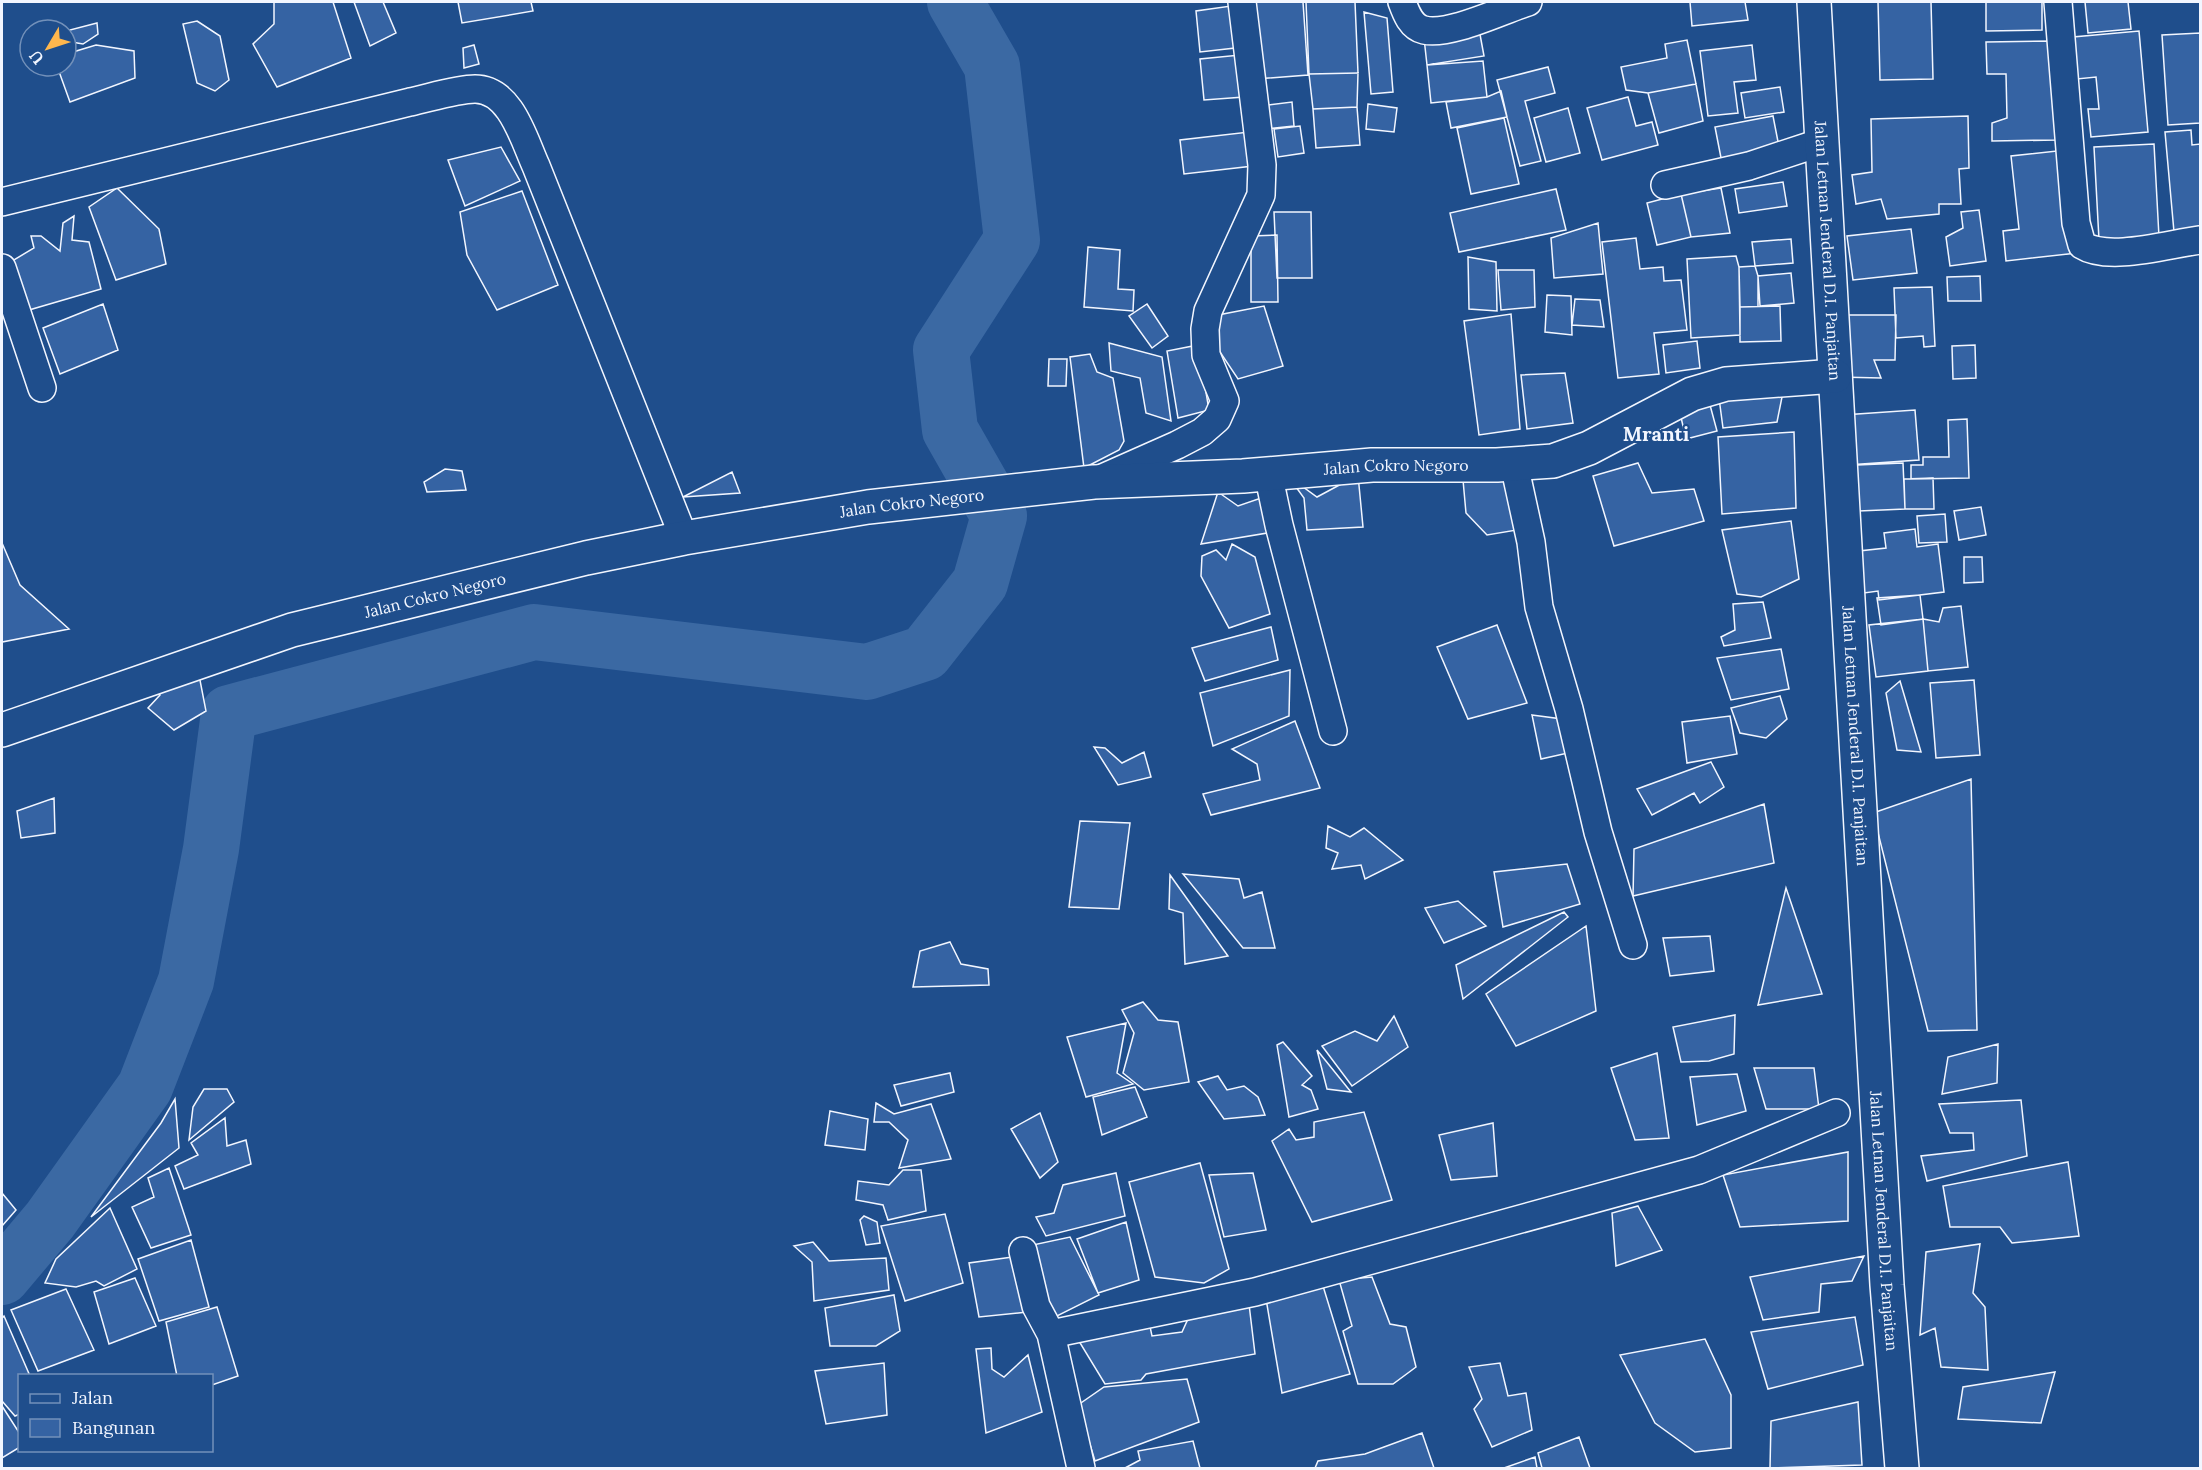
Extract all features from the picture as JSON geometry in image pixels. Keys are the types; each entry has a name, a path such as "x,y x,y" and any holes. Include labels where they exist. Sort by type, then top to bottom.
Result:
{"street":[{"path":"1094,482 1202,432 1217,419 1223,408 1222,389 1206,355 1205,329 1208,310 1261,195 1262,165 1242,2"},
{"path":"1402,2 1412,23 1422,30 1436,30 1453,27 1528,2"},
{"name":"Jalan Letnan Jenderal D.I. Panjaitan","path":"1814,2 1886,1273 1902,1468"},
{"path":"2058,2 2076,223 2082,245 2092,251 2109,253 2200,240"},
{"path":"2,202 410,102 475,89 489,92 501,99 513,115 536,166 684,537"},
{"path":"1665,185 1749,166 1822,142"},
{"path":"2,268 42,388"},
{"name":"Jalan Cokro Negoro","path":"2,730 292,630 586,558 684,537 868,507 1094,482 1372,465 1514,464 1553,461 1589,448 1692,394 1726,384 1835,376"},
{"path":"1514,464 1532,542 1539,607 1569,709 1599,832 1633,945"},
{"path":"1268,473 1278,525 1334,731"},
{"path":"1052,1334 1255,1292 1699,1170 1836,1113"},
{"path":"1023,1251 1036,1306 1052,1334 1081,1468"}],"building":[{"path":"274,2 333,2 351,58 277,87 253,44 274,24"},
{"path":"354,2 383,2 396,33 370,46"},
{"path":"458,2 531,2 533,11 462,23"},
{"path":"1251,2 1303,2 1308,75 1256,79"},
{"path":"1306,2 1355,2 1358,73 1309,74"},
{"path":"1690,2 1745,2 1748,20 1692,26"},
{"path":"1878,2 1931,2 1933,79 1880,80"},
{"path":"1986,2 2042,2 2042,30 1986,31"},
{"path":"2085,2 2128,2 2131,29 2088,33"},
{"path":"1231,6 1235,48 1200,52 1196,11"},
{"path":"1364,12 1387,18 1393,92 1371,94"},
{"path":"197,21 220,36 229,80 215,91 197,83 183,24"},
{"path":"97,23 98,34 83,44 78,43 78,28"},
{"path":"1479,29 1484,56 1427,65 1424,38"},
{"path":"2139,31 2148,132 2091,137 2088,109 2099,109 2096,77 2077,79 2073,37"},
{"path":"2200,33 2200,123 2168,125 2162,35"},
{"path":"1687,40 1696,84 1648,93 1626,90 1621,67 1667,58 1665,44"},
{"path":"2053,41 2056,140 1992,141 1992,123 2007,118 2006,74 1987,74 1986,42"},
{"path":"96,45 134,51 135,78 70,102 61,78 78,78 78,50"},
{"path":"474,45 479,64 464,68 463,48"},
{"path":"1752,45 1756,80 1734,82 1738,113 1708,116 1700,51"},
{"path":"1240,55 1244,97 1204,100 1200,59"},
{"path":"1483,61 1487,97 1431,103 1427,65"},
{"path":"1548,67 1555,93 1525,101 1541,161 1520,166 1497,80"},
{"path":"1358,73 1357,107 1313,109 1309,74"},
{"path":"1696,84 1703,121 1659,133 1648,93"},
{"path":"1780,87 1784,112 1745,118 1741,93"},
{"path":"1501,91 1507,117 1451,128 1446,102 1487,97"},
{"path":"1628,97 1636,126 1652,122 1658,145 1602,160 1587,108"},
{"path":"1292,102 1294,126 1264,129 1261,106"},
{"path":"1368,104 1397,108 1394,132 1366,129"},
{"path":"1357,107 1360,145 1316,148 1313,109"},
{"path":"1568,108 1580,153 1546,162 1534,118"},
{"path":"1773,116 1780,152 1722,163 1715,127"},
{"path":"1968,116 1969,168 1959,169 1961,204 1939,204 1939,214 1887,219 1881,199 1856,204 1852,175 1872,172 1871,119"},
{"path":"1504,118 1519,184 1471,194 1457,128"},
{"path":"1300,126 1304,153 1278,157 1274,129"},
{"path":"2191,130 2192,145 2200,144 2200,229 2174,232 2165,132"},
{"path":"1249,132 1253,166 1184,174 1180,140"},
{"path":"2154,144 2159,237 2099,240 2094,147"},
{"path":"501,147 520,181 465,206 448,160"},
{"path":"2066,150 2077,253 2006,261 2003,231 2019,229 2011,156"},
{"path":"1783,182 1787,206 1739,213 1735,189"},
{"path":"117,188 159,229 166,264 116,280 89,207"},
{"path":"1721,188 1730,233 1691,237 1681,194"},
{"path":"1556,189 1566,230 1459,252 1450,213"},
{"path":"522,191 558,285 497,310 467,255 460,212"},
{"path":"1681,194 1691,237 1657,245 1647,203"},
{"path":"1979,210 1986,261 1950,266 1946,237 1963,228 1961,212"},
{"path":"1274,212 1311,212 1312,278 1277,278"},
{"path":"74,216 72,240 89,242 101,289 29,310 12,261 34,248 31,236 41,236 60,251 63,223"},
{"path":"1598,223 1603,274 1554,278 1551,238"},
{"path":"1911,229 1917,273 1853,280 1847,236"},
{"path":"1277,235 1278,302 1251,302 1251,236"},
{"path":"1636,238 1640,269 1663,267 1664,281 1681,280 1687,330 1654,333 1659,374 1618,378 1602,242"},
{"path":"1791,239 1793,263 1755,266 1752,242"},
{"path":"1088,247 1120,250 1118,289 1134,290 1133,311 1084,307"},
{"path":"1736,256 1739,267 1740,335 1691,338 1687,259"},
{"path":"1468,257 1496,262 1497,311 1469,309"},
{"path":"1755,266 1758,276 1758,307 1740,307 1739,267"},
{"path":"1498,270 1534,270 1535,307 1501,310"},
{"path":"1791,273 1794,303 1760,306 1758,276"},
{"path":"1980,276 1981,301 1948,301 1947,277"},
{"path":"1932,287 1935,346 1924,347 1923,336 1896,338 1894,288"},
{"path":"1547,295 1571,296 1572,335 1545,332"},
{"path":"1575,299 1600,300 1604,327 1572,325"},
{"path":"103,304 118,350 60,374 43,328"},
{"path":"1147,304 1168,336 1152,348 1129,316"},
{"path":"1264,306 1283,366 1238,379 1210,337 1213,316"},
{"path":"1780,306 1781,341 1740,342 1740,307"},
{"path":"1511,314 1520,429 1479,435 1464,321"},
{"path":"1838,315 1896,315 1895,360 1874,360 1881,378 1838,377"},
{"path":"1697,341 1700,368 1666,373 1663,345"},
{"path":"1109,343 1162,357 1171,421 1146,413 1140,378 1111,371"},
{"path":"1198,345 1209,410 1178,418 1167,351"},
{"path":"1975,345 1976,378 1953,379 1952,346"},
{"path":"1090,354 1097,372 1113,378 1124,441 1119,450 1084,468 1070,357"},
{"path":"1049,359 1067,359 1066,386 1048,386"},
{"path":"1565,373 1573,423 1527,429 1521,375"},
{"path":"1783,392 1777,422 1723,428 1719,398"},
{"path":"1710,405 1717,431 1686,439 1680,413"},
{"path":"1915,410 1919,460 1847,465 1843,415"},
{"path":"1967,419 1969,478 1911,479 1911,465 1923,465 1923,457 1949,457 1948,420"},
{"path":"1794,432 1796,508 1722,514 1718,437"},
{"path":"1638,463 1652,493 1694,489 1704,521 1614,546 1593,476"},
{"path":"1903,463 1905,509 1859,511 1857,465"},
{"path":"445,469 462,471 466,490 427,492 424,482"},
{"path":"732,472 740,493 683,497"},
{"path":"1508,474 1517,530 1487,535 1466,513 1463,480"},
{"path":"1358,475 1363,527 1307,530 1304,498 1288,476 1317,497"},
{"path":"1933,478 1934,509 1905,509 1904,479"},
{"path":"1218,492 1238,506 1264,497 1267,533 1201,544"},
{"path":"1981,507 1986,535 1959,540 1954,511"},
{"path":"1945,514 1947,542 1919,543 1917,516"},
{"path":"1791,521 1799,579 1761,597 1737,594 1722,530"},
{"path":"1915,529 1917,547 1938,544 1944,592 1879,600 1878,591 1864,593 1859,551 1886,548 1884,533"},
{"path":"2,543 20,585 69,629 2,642"},
{"path":"1232,544 1255,557 1270,614 1229,628 1201,576 1202,556 1216,550 1226,560"},
{"path":"1964,557 1982,557 1983,582 1964,583"},
{"path":"1920,595 1923,619 1881,625 1877,598"},
{"path":"1763,602 1771,638 1724,646 1721,637 1735,630 1733,604"},
{"path":"1961,606 1968,667 1928,671 1923,619 1939,622 1943,608"},
{"path":"1923,619 1928,671 1876,677 1869,625"},
{"path":"1497,625 1527,703 1468,719 1437,647"},
{"path":"1271,627 1278,660 1205,681 1192,648"},
{"path":"1781,649 1789,689 1731,700 1717,658"},
{"path":"198,670 206,711 174,730 148,708 160,695 156,683"},
{"path":"1290,670 1289,716 1213,746 1200,693"},
{"path":"1974,680 1980,755 1936,758 1930,683"},
{"path":"1900,681 1921,752 1897,750 1886,693"},
{"path":"1780,696 1787,719 1766,738 1740,733 1731,708"},
{"path":"1532,715 1562,719 1568,753 1541,759"},
{"path":"1730,716 1737,754 1687,763 1682,722"},
{"path":"1295,721 1320,788 1211,815 1203,794 1260,780 1257,764 1232,749"},
{"path":"1094,747 1105,748 1122,763 1144,752 1151,777 1118,785"},
{"path":"1711,762 1724,787 1700,803 1694,793 1652,815 1637,789"},
{"path":"1971,779 1977,1030 1928,1031 1873,813"},
{"path":"54,798 55,833 21,838 17,811"},
{"path":"1764,804 1774,863 1633,896 1634,849"},
{"path":"1080,821 1130,823 1119,909 1069,907"},
{"path":"1328,826 1350,837 1364,828 1403,860 1365,879 1361,865 1332,869 1338,853 1326,848"},
{"path":"1567,864 1580,904 1503,927 1494,872"},
{"path":"1183,874 1239,879 1244,898 1262,892 1275,948 1243,948"},
{"path":"1170,875 1228,956 1185,964 1183,913 1169,909"},
{"path":"1786,888 1822,994 1758,1005"},
{"path":"1458,901 1486,926 1444,943 1425,908"},
{"path":"1564,912 1568,917 1463,999 1456,965"},
{"path":"1586,926 1596,1011 1516,1046 1486,994"},
{"path":"1710,936 1714,971 1670,976 1663,938"},
{"path":"950,942 961,964 988,969 989,985 913,987 920,951"},
{"path":"1143,1002 1158,1020 1178,1022 1189,1082 1144,1090 1123,1073 1134,1033 1122,1010"},
{"path":"1735,1015 1734,1054 1709,1061 1681,1062 1673,1027"},
{"path":"1394,1016 1408,1047 1352,1086 1322,1046 1355,1031 1377,1041"},
{"path":"1126,1023 1117,1073 1133,1084 1086,1097 1067,1037"},
{"path":"1283,1042 1312,1076 1302,1085 1311,1090 1318,1109 1289,1117 1277,1045"},
{"path":"1998,1044 1997,1083 1942,1094 1948,1057"},
{"path":"1317,1050 1351,1092 1327,1089"},
{"path":"1657,1053 1669,1138 1635,1140 1611,1068"},
{"path":"1754,1068 1814,1068 1819,1109 1766,1109"},
{"path":"950,1073 954,1092 901,1106 894,1085"},
{"path":"1737,1074 1746,1111 1697,1125 1690,1077"},
{"path":"1218,1076 1227,1090 1244,1086 1258,1097 1265,1115 1224,1119 1198,1082"},
{"path":"1135,1087 1147,1117 1102,1135 1093,1097"},
{"path":"204,1089 227,1089 234,1102 189,1140 193,1107"},
{"path":"175,1099 179,1148 91,1217 161,1123"},
{"path":"2021,1100 2027,1156 1927,1181 1921,1156 1974,1150 1973,1133 1950,1133 1939,1104"},
{"path":"876,1103 894,1114 931,1104 951,1159 899,1168 908,1140 889,1122 874,1122"},
{"path":"830,1111 868,1119 865,1150 825,1145"},
{"path":"1364,1112 1392,1200 1312,1222 1272,1141 1289,1129 1296,1140 1314,1137 1314,1122"},
{"path":"1040,1113 1058,1162 1040,1178 1011,1129"},
{"path":"225,1118 227,1146 246,1140 251,1164 184,1189 175,1166 198,1155 191,1143"},
{"path":"1493,1123 1497,1176 1451,1180 1439,1135"},
{"path":"1848,1152 1848,1221 1740,1227 1723,1175"},
{"path":"2068,1162 2079,1236 2012,1243 2000,1227 1950,1227 1943,1186"},
{"path":"1200,1163 1229,1269 1204,1283 1155,1277 1129,1182"},
{"path":"169,1168 191,1235 151,1248 132,1207 154,1197 148,1178"},
{"path":"903,1170 921,1170 926,1211 888,1220 883,1205 856,1200 858,1181 889,1185"},
{"path":"1116,1173 1125,1216 1046,1236 1036,1217 1054,1213 1063,1185"},
{"path":"1253,1173 1266,1230 1224,1237 1209,1175"},
{"path":"2,1193 16,1210 2,1226"},
{"path":"1638,1206 1662,1250 1616,1266 1612,1213"},
{"path":"110,1208 137,1269 104,1286 96,1281 76,1287 45,1283 56,1259"},
{"path":"945,1214 963,1283 905,1301 881,1226"},
{"path":"864,1216 877,1222 880,1243 866,1245 860,1220"},
{"path":"1126,1222 1139,1280 1098,1293 1077,1239"},
{"path":"1070,1237 1099,1295 1047,1321 1028,1246"},
{"path":"191,1240 209,1307 159,1321 138,1259"},
{"path":"813,1242 829,1261 886,1258 889,1290 814,1301 812,1262 794,1246"},
{"path":"1980,1244 1973,1293 1985,1307 1988,1370 1941,1367 1935,1328 1920,1335 1926,1252"},
{"path":"1020,1256 1027,1312 979,1317 969,1263"},
{"path":"1864,1256 1852,1281 1821,1284 1819,1312 1763,1320 1750,1277"},
{"path":"1372,1277 1390,1324 1406,1327 1416,1367 1393,1384 1358,1384 1343,1331 1352,1326 1339,1280"},
{"path":"135,1278 156,1326 109,1344 94,1292"},
{"path":"1323,1286 1350,1374 1282,1393 1265,1293"},
{"path":"66,1289 94,1350 38,1371 11,1310"},
{"path":"894,1295 900,1331 876,1346 830,1346 825,1308"},
{"path":"1248,1296 1255,1354 1146,1374 1141,1380 1105,1384 1074,1333 1148,1317 1152,1336 1182,1332 1193,1308"},
{"path":"217,1307 238,1376 213,1385 213,1374 177,1374 166,1322"},
{"path":"4,1316 29,1374 18,1374 18,1415 15,1416 2,1401 2,1318"},
{"path":"1855,1317 1863,1365 1768,1389 1751,1332"},
{"path":"1705,1339 1731,1395 1731,1448 1695,1452 1655,1423 1620,1355"},
{"path":"991,1348 992,1369 1004,1377 1028,1355 1042,1412 986,1433 976,1349"},
{"path":"884,1363 887,1415 826,1424 815,1371"},
{"path":"1500,1363 1508,1396 1526,1393 1532,1430 1492,1447 1474,1409 1482,1399 1469,1367"},
{"path":"2055,1372 2041,1423 1958,1419 1963,1387"},
{"path":"1187,1379 1199,1422 1095,1461 1078,1405 1104,1387"},
{"path":"1858,1402 1862,1465 1770,1468 1771,1421"},
{"path":"2,1406 18,1431 18,1448 2,1458"},
{"path":"1422,1433 1434,1468 1315,1468 1318,1461 1365,1454"},
{"path":"1579,1437 1590,1468 1542,1468 1538,1453"},
{"path":"1193,1441 1200,1468 1125,1468 1140,1460 1138,1451"},
{"path":"1535,1457 1537,1468 1504,1468"}],"waterway":[{"path":"2,1277 50,1220 145,1087 186,981 211,849 229,713 534,632 867,672 925,653 980,583 999,516 950,430 941,350 1012,240 992,66 955,2"}],"district":[{"name":"Mranti","path":"1656,433"}]}
